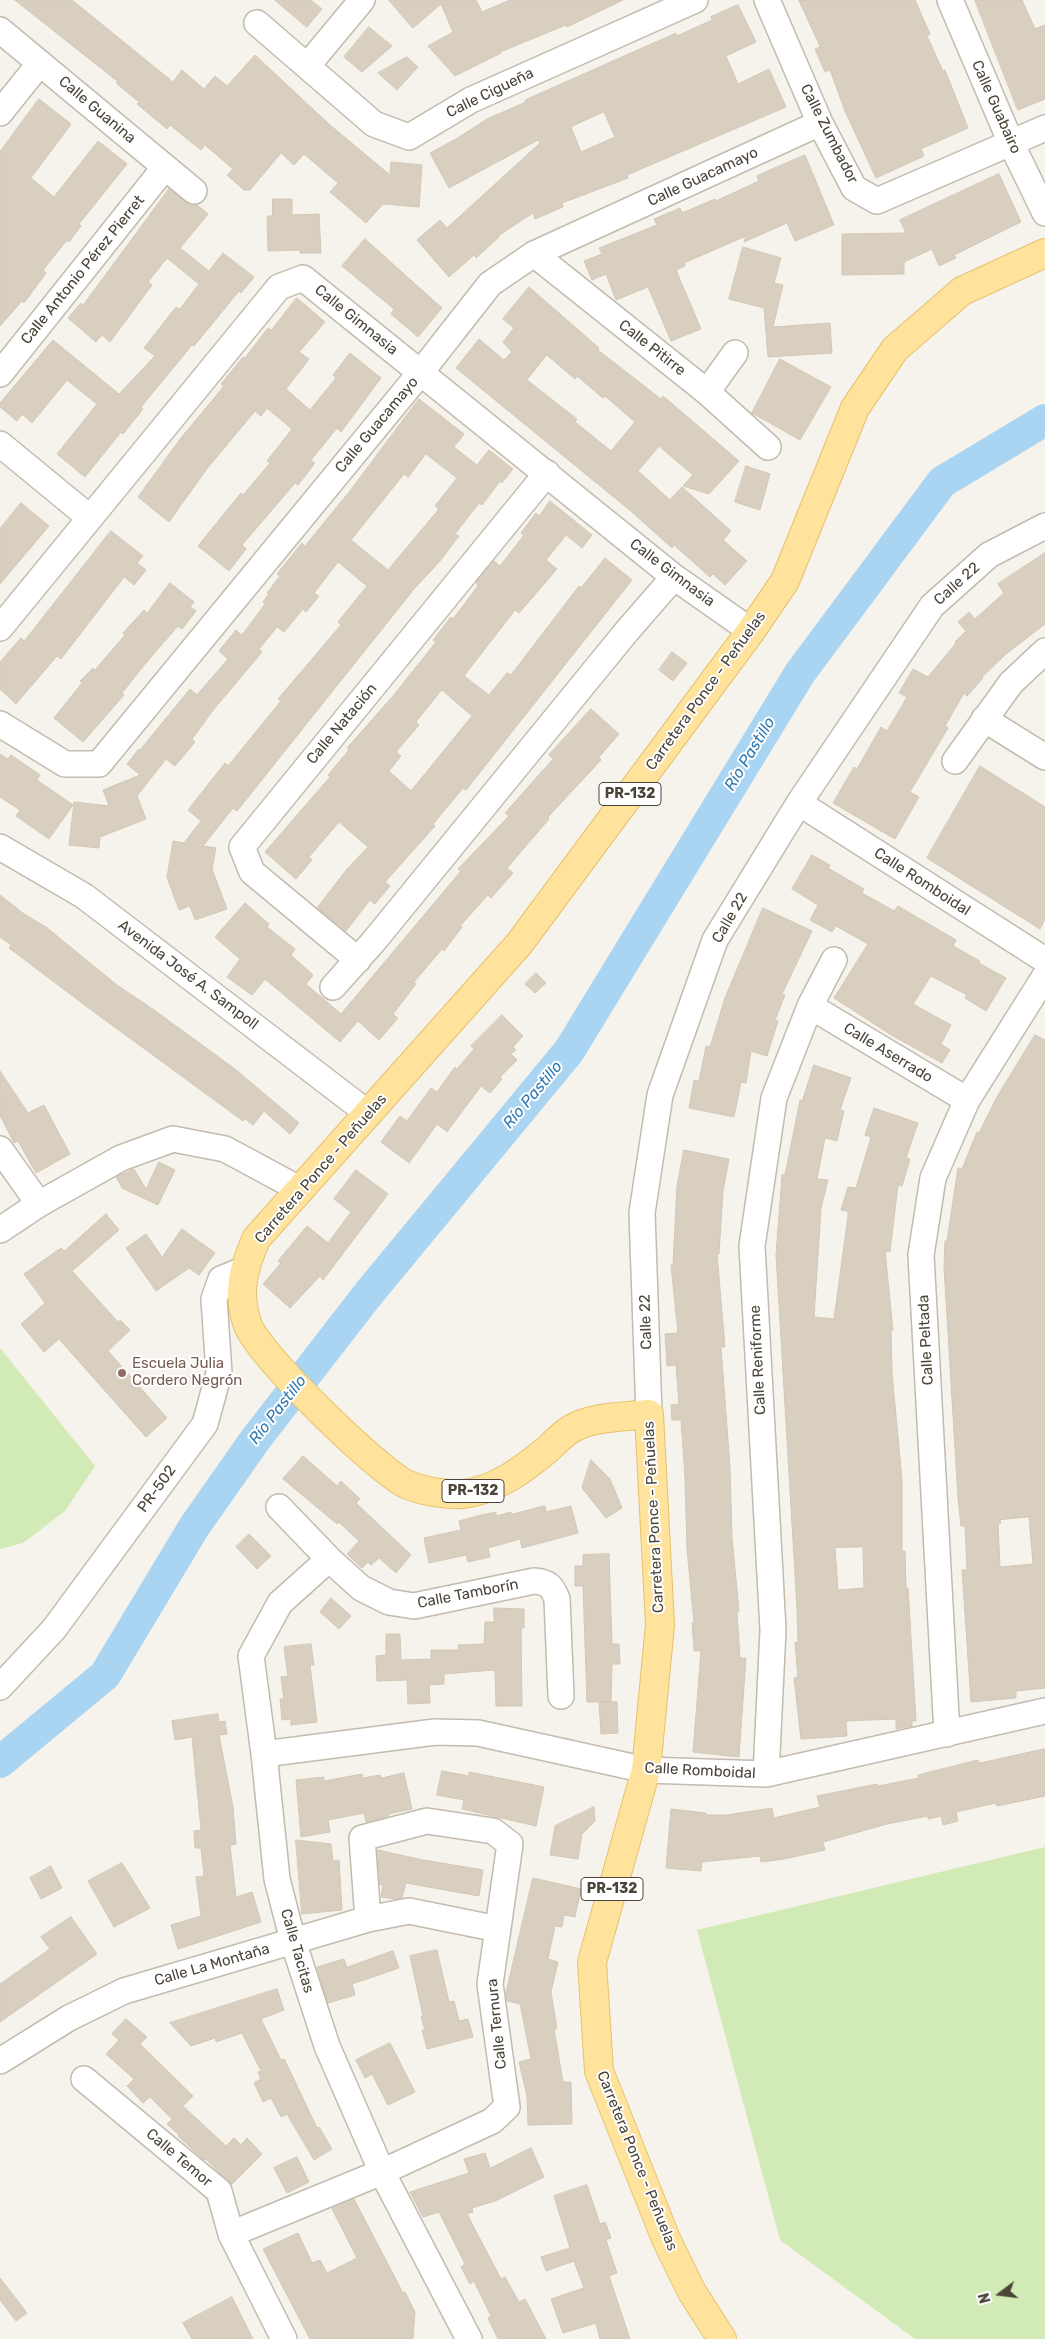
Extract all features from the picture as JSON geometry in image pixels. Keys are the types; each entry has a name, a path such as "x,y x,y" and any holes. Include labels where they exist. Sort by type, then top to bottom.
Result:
{"main road":[{"name":"Carretera Ponce - Peñuelas","path":"722,2339 692,2292 666,2238 599,2071 592,1962 646,1770 660,1625 649,1414 594,1421 572,1429 529,1465 490,1487 462,1494 434,1492 407,1484 380,1466 263,1351 248,1325 241,1296 243,1270 256,1239 519,944 751,631 785,581 855,408 895,349 962,291 1045,253"}],"street":[{"path":"308,65 362,0"},
{"name":"Calle Cigueña","path":"257,22 374,124 409,137 470,100 695,0"},
{"name":"Calle Zumbador","path":"767,0 820,123 854,188 877,201 1045,128"},
{"name":"Calle Guabairo","path":"950,0 1011,144 1045,212"},
{"name":"Calle Guanina","path":"0,30 194,191"},
{"path":"0,113 40,63"},
{"name":"Calle Guacamayo","path":"0,724 65,764 98,764 421,372 490,284 534,254 820,123"},
{"name":"Calle Antonio Pérez Pierret","path":"0,374 165,167"},
{"name":"Calle Pitirre","path":"534,254 707,392 768,447"},
{"name":"Calle Gimnasia","path":"0,628 279,287 303,278 674,577 751,631"},
{"path":"707,392 735,353"},
{"path":"0,444 90,518"},
{"name":"Calle Natación","path":"358,960 252,872 242,847 547,473"},
{"name":"Calle 22","path":"649,1414 642,1214 660,1095 715,940 799,803 932,606 989,555 1045,526"},
{"path":"333,987 358,960 627,631 674,577"},
{"path":"955,761 1011,683 1045,651"},
{"path":"984,719 1045,757"},
{"name":"Calle Romboidal","path":"799,803 1045,960"},
{"name":"Avenida José A. Sampoll","path":"0,847 84,896 369,1114"},
{"name":"Calle Reniforme","path":"766,1774 773,1630 752,1246 774,1098 810,1006 834,960"},
{"name":"Calle Peltada","path":"947,1734 921,1255 933,1178 967,1100 1045,976"},
{"name":"Calle Aserrado","path":"810,1006 967,1100"},
{"path":"0,1230 39,1204 121,1158 173,1139 225,1149 301,1190"},
{"path":"0,1149 39,1204"},
{"name":"PR-502","path":"0,1687 54,1629 205,1424 219,1374 214,1299 221,1279 243,1270"},
{"name":"Calle Tamborín","path":"279,1507 329,1559 361,1588 389,1602 414,1606 534,1581 546,1582 553,1588 557,1599 562,1696"},
{"name":"Calle Tacitas","path":"329,1559 280,1603 251,1656 264,1754 277,1878 293,1941 327,2046 382,2172 469,2339"},
{"name":"Calle Romboidal","path":"264,1754 435,1732 478,1733 646,1770 766,1774 1045,1711"},
{"name":"Calle Ternura","path":"231,2234 382,2172 492,2122 506,2106 490,1984 510,1844 493,1832 427,1821 362,1838 368,1919"},
{"name":"Calle La Montaña","path":"0,2061 69,2018 124,1991 368,1919 408,1911 498,1929"},
{"name":"Calle Temor","path":"84,2079 219,2191 231,2234 284,2339"}],"green space":[{"path":"0,1348 95,1466 65,1511 23,1543 0,1549"},
{"path":"1045,1847 1045,2339 915,2339 780,2240 697,1930"}],"building":[{"path":"15,0 72,0 173,82 182,70 204,89 215,76 227,86 255,55 330,125 390,175 391,162 422,165 419,207 383,204 366,223 330,192 338,183 304,154 294,165 281,153 250,190 244,190 227,175 233,169 205,145 201,150 170,125 167,129 137,104 139,102 116,83 118,82"},
{"path":"275,0 311,0 322,9 307,27"},
{"path":"389,0 476,0 482,12 510,0 623,0 567,27 566,25 500,52 455,76 428,46 453,32 441,4 413,28"},
{"path":"799,0 915,0 930,34 927,36 943,71 945,70 968,128 921,149 924,156 876,178 845,111 830,70 825,72 815,49 820,47"},
{"path":"975,0 1022,0 1035,29 1045,25 1045,99 1018,110"},
{"path":"738,5 756,42 726,56 738,84 769,69 786,107 627,175 628,178 562,203 563,207 535,219 533,213 498,236 476,258 474,255 449,277 417,240 440,220 447,228 540,143 538,140 449,188 430,153 487,119 526,102 525,100 676,33 677,36 712,20 711,17","holes":["604,112 615,137 581,152 571,127"]},
{"path":"369,27 392,46 362,72 344,57"},
{"path":"407,57 418,67 397,90 378,73"},
{"path":"39,99 71,124 31,178 54,197 98,141 127,164 79,224 81,226 69,242 67,240 43,270 46,273 24,303 22,301 0,326 0,152"},
{"path":"805,155 834,225 795,241 787,223 744,242 746,236 684,263 685,266 676,270 701,329 671,341 648,287 616,300 606,274 592,280 584,261 602,254 599,248 657,225 654,219 680,208 682,213 715,199 716,201 759,181 757,176"},
{"path":"999,174 1021,222 954,255 956,258 939,266 932,249 904,262 904,274 842,275 842,234 906,233 900,220"},
{"path":"169,189 185,202 197,205 208,214 180,248 209,271 223,253 254,277 241,293 239,291 194,346 192,345 141,407 143,409 123,434 121,432 85,477 57,454 97,404 67,380 32,423 22,414 17,421 0,407 0,403 53,340 119,394 155,356 144,348 176,307 180,309 199,284 167,258 148,282 152,285 110,342 102,335 96,342 68,318 81,303 83,305"},
{"path":"273,199 292,199 292,215 319,214 321,253 300,253 300,250 268,251 267,216 272,216"},
{"path":"365,239 442,308 418,337 391,314 394,309 342,266"},
{"path":"743,247 781,258 774,283 783,285 773,327 830,323 832,353 768,357 764,308 729,299"},
{"path":"529,287 599,348 598,350 661,399 663,396 739,461 709,494 683,486 693,475 659,446 638,471 670,500 682,487 731,531 723,540 747,561 725,585 713,574 710,577 674,545 672,548 632,512 456,368 479,339 504,360 512,352 503,342 514,328 503,319","holes":["547,355 575,379 577,376 603,398 605,396 635,422 611,451 575,422 577,419 527,380"]},
{"path":"297,298 325,322 299,352 309,359 286,389 310,410 336,378 333,375 350,353 381,378 341,432 337,428 311,460 315,463 298,485 295,483 242,545 246,549 229,571 198,546 241,493 243,495 270,463 267,461 292,429 267,408 261,416 255,411 206,470 169,522 138,497 181,438 224,386 221,384 243,357 245,358 268,328 271,330"},
{"path":"780,359 831,387 800,440 752,413"},
{"path":"419,399 464,434 454,447 477,465 489,450 513,469 502,483 500,481 482,505 479,503 455,534 459,536 440,561 414,589 237,811 233,808 203,846 216,848 212,869 227,909 195,920 190,906 179,910 167,877 173,841 184,843 201,821 188,810 225,763 228,766 281,701 278,699 341,625 338,622 367,586 338,562 314,593 319,596 306,612 303,609 284,632 277,627 259,649 262,652 214,709 192,739 195,742 175,766 166,759 137,796 146,819 100,837 99,848 69,845 74,802 109,806 103,790 140,775 127,764 190,689 197,695 228,659 219,651 236,630 242,635 265,604 263,602 269,594 267,593 280,576 277,574 302,543 305,546 350,491","holes":["426,454 457,478 435,506 439,509 388,570 351,540 404,474 408,477"]},
{"path":"746,466 770,474 760,510 735,502"},
{"path":"550,501 592,535 582,548 566,535 546,560 557,569 519,613 515,610 464,676 489,695 507,673 511,675 579,586 581,588 605,558 632,580 466,790 463,788 433,824 435,826 385,882 390,886 375,904 370,900 346,931 317,908 347,869 368,847 339,822 309,857 312,860 296,879 265,852 330,777 328,775 349,750 347,748 393,696 436,642 433,640 451,617 453,619 478,586 476,582 494,561 500,566 524,535 521,533 536,513 539,516","holes":["442,690 472,716 411,791 389,771 401,756 396,752 419,725 416,722"]},
{"path":"21,503 49,526 0,584 0,529"},
{"path":"111,531 143,556 137,563 146,570 134,585 124,577 61,659 57,656 16,704 0,689 0,662 21,638 24,641"},
{"path":"1045,553 1045,624 1006,654 982,677 967,696 964,693 945,726 948,728 910,792 919,797 895,839 833,803 854,767 857,769 881,727 887,731 907,697 899,693 913,669 928,677 966,631 958,622 969,612 975,619 1004,593 998,584"},
{"path":"170,583 194,602 190,607 196,611 182,629 178,626 145,664 122,693 124,695 83,742 54,718 82,683 80,681 93,668 95,670 125,635 123,633 144,610 147,613"},
{"path":"672,652 687,663 673,681 659,670"},
{"path":"591,709 619,734 599,757 601,760 548,817 549,819 507,868 513,873 491,898 488,895 460,926 462,927 444,951 442,949 414,982 416,984 393,1014 398,1018 379,1040 358,1021 340,1042 265,979 252,995 227,977 240,959 215,937 245,903 269,924 267,927 295,949 291,955 313,975 306,984 341,1014 461,871 458,869 509,816 505,813 553,759 549,755"},
{"path":"0,754 8,759 11,755 40,775 37,780 73,805 49,839 16,816 20,810 0,797"},
{"path":"980,766 1045,807 1045,919 1040,929 927,858"},
{"path":"812,855 830,865 828,868 864,889 862,893 894,911 898,906 956,940 953,946 1006,978 986,1011 965,998 967,995 931,976 913,1004 951,1025 941,1044 950,1050 942,1063 893,1036 834,998 868,944 836,926 832,932 810,920 818,905 792,889"},
{"path":"0,895 24,914 46,927 117,985 235,1069 299,1123 290,1134 264,1111 253,1125 245,1119 243,1121 9,948 11,945 0,937"},
{"path":"763,908 812,931 782,994 785,995 775,1020 778,1021 767,1056 751,1051 746,1083 741,1082 734,1117 689,1108 694,1080 699,1081 706,1046 710,1047 725,998"},
{"path":"536,973 546,983 535,993 525,984"},
{"path":"502,1015 523,1036 513,1047 516,1050 511,1054 517,1060 500,1077 502,1079 490,1093 481,1086 447,1132 437,1124 409,1163 381,1142 400,1116 407,1121 431,1088 437,1092 455,1067 457,1069 474,1049 471,1046"},
{"path":"1035,1035 1045,1040 1045,1688 1016,1691 1016,1698 971,1702 962,1570 967,1570 965,1526 961,1526 958,1498 944,1267 945,1241 947,1241 958,1168 962,1169 977,1132 979,1133 997,1097","holes":["1029,1517 1033,1564 1000,1567 998,1523 1001,1523 1000,1520"]},
{"path":"814,1065 851,1078 840,1110 844,1111 837,1141 825,1138 817,1179 828,1180 821,1208 814,1317 834,1319 848,1216 848,1211 841,1210 848,1187 856,1188 871,1137 865,1135 874,1108 918,1123 906,1158 910,1159 902,1186 898,1185 890,1252 885,1251 893,1330 891,1330 892,1373 902,1480 902,1551 905,1551 916,1721 912,1721 912,1726 896,1729 896,1719 846,1721 847,1736 801,1739 794,1678 798,1677 795,1643 798,1642 797,1608 776,1255 782,1175 785,1175 800,1100 802,1101","holes":["863,1547 864,1588 838,1590 835,1548"]},
{"path":"0,1071 28,1113 44,1105 70,1154 36,1173 18,1141 14,1143 0,1115"},
{"path":"684,1150 729,1159 723,1191 719,1254 717,1254 725,1347 721,1347 730,1467 732,1538 739,1611 737,1612 740,1658 746,1658 739,1757 693,1752 701,1651 694,1651 692,1623 694,1623 687,1549 681,1420 672,1420 671,1405 679,1404 676,1365 667,1366 665,1334 678,1333 671,1265 673,1265 677,1186"},
{"path":"159,1162 175,1170 158,1205 122,1188 116,1177 134,1169 146,1189"},
{"path":"356,1170 388,1194 323,1280 320,1276 290,1308 263,1284 281,1263 278,1261 307,1226 328,1243 351,1212 334,1199"},
{"path":"106,1214 119,1230 72,1271 118,1322 120,1320 130,1330 108,1351 167,1418 146,1437 59,1339 44,1352 21,1324 45,1303 24,1274 61,1248 64,1251"},
{"path":"182,1229 215,1253 199,1275 189,1268 156,1291 126,1248 146,1234 162,1257"},
{"path":"303,1456 337,1486 341,1481 360,1499 356,1503 411,1555 396,1573 379,1558 371,1565 368,1562 362,1568 347,1554 359,1541 339,1522 337,1524 283,1479"},
{"path":"591,1460 610,1479 622,1508 606,1518 582,1488"},
{"path":"545,1506 546,1512 571,1506 578,1533 522,1548 520,1539 488,1548 490,1557 468,1562 466,1555 429,1563 424,1538 461,1530 459,1521 481,1515 496,1512 496,1516 511,1512 512,1514"},
{"path":"249,1534 271,1556 257,1569 236,1547"},
{"path":"609,1554 612,1644 619,1644 620,1664 612,1664 611,1702 587,1702 583,1586 575,1586 575,1566 583,1566 583,1555"},
{"path":"331,1598 351,1616 339,1629 320,1612"},
{"path":"494,1608 524,1609 524,1628 521,1628 522,1706 496,1706 495,1670 444,1674 444,1684 429,1685 430,1703 408,1704 407,1680 377,1681 376,1656 386,1655 386,1634 400,1634 401,1660 431,1659 431,1650 459,1650 458,1645 484,1644 485,1622 494,1622"},
{"path":"311,1644 314,1665 310,1665 317,1722 291,1725 291,1719 282,1720 280,1699 284,1699 281,1677 288,1676 284,1647"},
{"path":"617,1702 618,1733 601,1734 599,1703"},
{"path":"218,1714 219,1722 225,1721 227,1734 219,1735 233,1807 236,1844 230,1845 236,1897 252,1892 261,1922 178,1949 171,1925 201,1916 196,1877 204,1876 201,1848 195,1848 194,1831 201,1830 192,1737 175,1740 172,1721"},
{"path":"1045,1749 1045,1796 997,1806 996,1803 956,1812 958,1821 943,1825 941,1816 928,1819 928,1816 887,1824 823,1842 825,1850 784,1859 761,1862 760,1856 702,1862 701,1871 666,1868 671,1809 706,1813 706,1815 727,1815 772,1808 774,1818 820,1807 817,1796 919,1778 918,1775 978,1760 979,1763"},
{"path":"442,1771 469,1776 469,1772 544,1787 536,1826 462,1809 464,1800 437,1795"},
{"path":"404,1773 412,1809 388,1814 389,1816 366,1822 364,1813 328,1820 330,1832 301,1837 296,1780 324,1777 324,1781 362,1774 363,1778 380,1775 381,1778"},
{"path":"594,1807 595,1821 582,1834 578,1859 550,1855 555,1826"},
{"path":"296,1840 331,1844 333,1861 339,1860 342,1910 302,1914"},
{"path":"378,1850 423,1860 424,1864 424,1860 483,1870 479,1896 406,1883 402,1898 381,1897 383,1885 380,1884"},
{"path":"122,1863 150,1908 114,1927 88,1881"},
{"path":"51,1866 62,1888 41,1899 30,1878"},
{"path":"533,1878 581,1889 575,1917 564,1915 562,1927 555,1926 548,1959 558,1962 551,1992 557,2029 554,2029 563,2082 571,2082 572,2124 528,2125 527,2096 519,2062 531,2059 520,2004 507,2001 506,1993"},
{"path":"71,1917 97,1954 0,2022 0,1984 50,1949 41,1937"},
{"path":"437,1950 449,2002 454,2001 459,2021 468,2019 473,2037 427,2049 422,2030 425,2030 421,2017 423,2016 410,1956"},
{"path":"393,1951 399,1968 352,1984 355,1995 328,2003 317,1967 344,1959 347,1967"},
{"path":"277,1989 284,2010 261,2019 281,2060 284,2059 317,2128 319,2127 332,2149 314,2160 287,2114 281,2117 271,2098 263,2102 254,2083 261,2079 258,2072 261,2071 242,2033 216,2042 215,2038 191,2046 170,2023"},
{"path":"126,2019 147,2037 140,2044 193,2096 183,2106 226,2146 234,2138 241,2145 247,2138 262,2154 231,2185 206,2159 204,2160 178,2136 167,2124 172,2119 150,2097 143,2103 127,2086 134,2079 106,2054 119,2040 112,2034"},
{"path":"390,2043 415,2092 388,2105 372,2074 365,2078 356,2060"},
{"path":"531,2148 544,2177 495,2201 472,2208 473,2212 467,2214 501,2279 505,2277 519,2302 525,2299 546,2339 498,2339 488,2318 491,2316 474,2281 470,2284 461,2267 465,2264 439,2212 423,2217 410,2192 469,2173 464,2159 485,2153 490,2168"},
{"path":"297,2157 309,2182 287,2193 274,2168"},
{"path":"587,2185 600,2224 605,2222 611,2238 606,2240 617,2273 609,2276 630,2339 600,2339 596,2323 563,2333 551,2299 584,2288 574,2261 546,2271 541,2257 570,2248 554,2196"},
{"path":"354,2199 403,2293 405,2292 415,2312 413,2339 310,2339 263,2249 298,2233 312,2263 320,2260 327,2273 357,2258 332,2209"},
{"path":"0,2278 27,2313 16,2321 0,2300"},
{"path":"232,2297 253,2339 192,2339 183,2323"}],"waterway":[{"name":"Río Pastillo","path":"0,1762 105,1675 194,1527 255,1440 369,1293 569,1051 800,673 942,482 1045,420"}],"place":[{"name":"Escuela Julia Cordero Negrón","path":"122,1373"}]}
